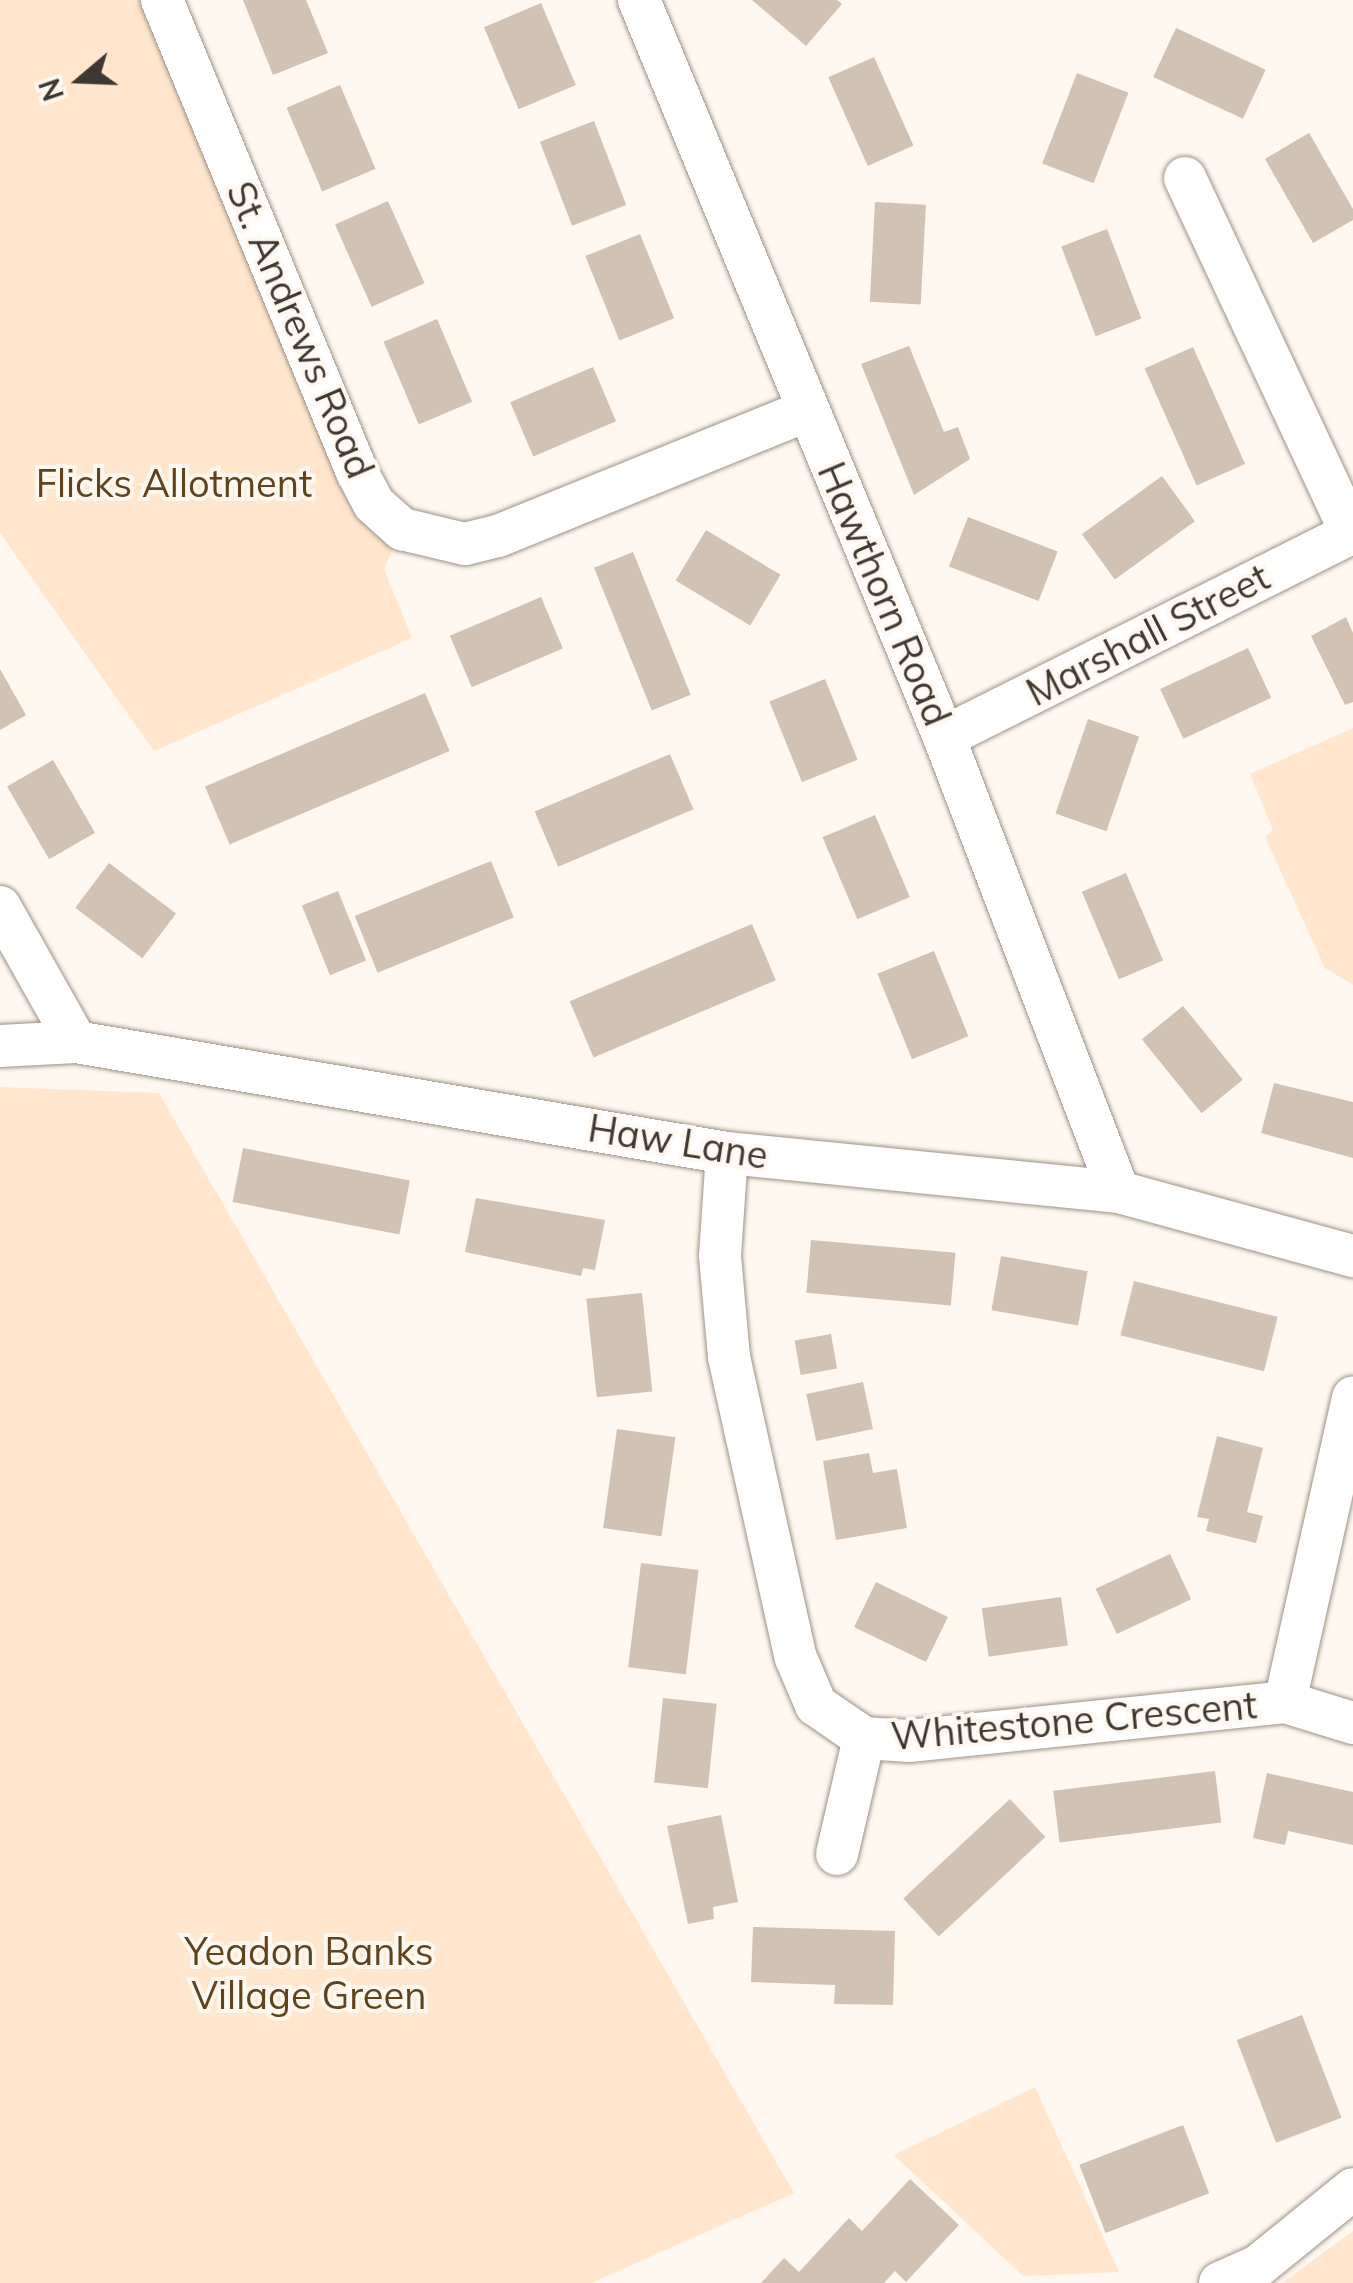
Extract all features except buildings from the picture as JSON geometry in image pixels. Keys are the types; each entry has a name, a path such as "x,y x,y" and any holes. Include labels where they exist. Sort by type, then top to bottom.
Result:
{"street":[{"name":"St. Andrews Road","path":"162,0 357,472 374,504 402,529 464,544 498,536 806,410"},
{"name":"Hawthorn Road","path":"638,0 944,738 1119,1192"},
{"name":"Marshall Street","path":"944,738 1352,532 1185,178"},
{"path":"0,908 76,1042"},
{"name":"Haw Lane","path":"0,1046 76,1042 727,1152 1119,1192 1353,1256"},
{"name":"Whitestone Crescent","path":"727,1152 720,1256 728,1356 796,1658 816,1705 864,1738 908,1740 1284,1702 1353,1723"},
{"name":"Whitestone Crescent","path":"1284,1702 1353,1397"},
{"name":"Whitestone Crescent","path":"837,1854 864,1738"},
{"path":"1220,2283 1258,2266 1353,2189"}],"green space":[{"name":"Flicks Allotment","path":"0,0 146,0 402,529 384,569 412,638 154,751 0,533"},
{"path":"1353,728 1353,985 1325,968 1265,837 1273,830 1250,774"},
{"name":"Yeadon Banks Village Green","path":"0,1087 159,1093 794,2193 591,2283 0,2283"},
{"path":"1035,2087 1119,2272 1023,2276 894,2155"},
{"path":"1353,2231 1353,2283 1282,2283"}]}
